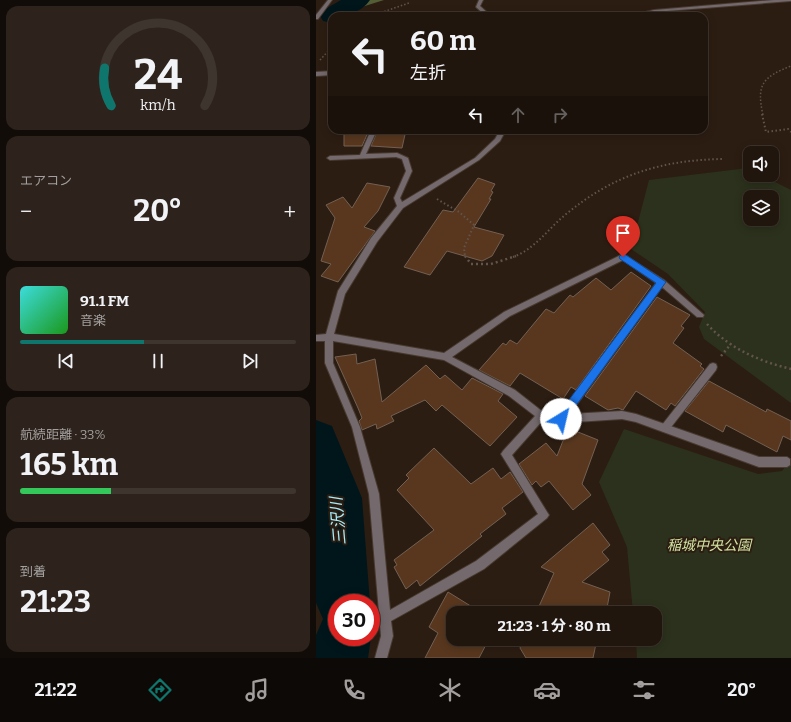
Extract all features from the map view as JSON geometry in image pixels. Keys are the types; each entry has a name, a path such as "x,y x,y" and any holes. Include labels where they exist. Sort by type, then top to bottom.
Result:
{"street":[{"path":"316,18 330,0"},
{"path":"481,0 478,6 484,12"},
{"path":"649,12 791,0"},
{"path":"316,74 328,73"},
{"path":"362,156 372,134"},
{"path":"381,658 387,636 374,494 356,427 329,363 329,337 341,293 374,240 401,206 427,192 477,159 498,140 501,134"},
{"path":"330,158 397,155 406,158 409,171 398,198 401,206"},
{"path":"445,358 507,314 623,257 661,282 700,315"},
{"path":"561,419 661,282"},
{"path":"316,338 329,337 445,358 512,393 541,416 561,419 622,415 636,418 759,462 787,462"},
{"path":"665,428 713,367"},
{"path":"386,618 480,565 544,515 506,454 541,416"}],"path":[{"path":"383,12 410,3"},
{"path":"316,64 328,51"},
{"path":"791,66 777,70 764,79 759,91 766,132 788,129 791,132"},
{"path":"427,192 459,212 474,225 464,248 465,258 472,265 483,266 501,262 525,252 563,217 596,193 618,180 646,168 668,163 694,159 723,159"},
{"path":"700,315 716,334 741,351 767,362 791,369"}],"green space":[{"path":"348,0 384,0 346,12 337,12"},
{"path":"743,169 743,182 775,182 791,190 791,403 704,339 699,327 705,312 668,274 631,249 649,180"},
{"name":"稲城中央公園","path":"624,429 758,474 782,471 791,459 791,658 637,658 636,646 662,646 662,606 632,606 627,547 599,482"}],"building":[{"path":"344,134 367,134 362,146 344,146"},
{"path":"376,134 405,134 402,148 371,146"},
{"path":"478,178 495,184 491,191 493,192 489,199 491,199 474,227 504,235 492,256 482,261 447,251 430,275 404,267 443,210 453,212"},
{"path":"367,183 390,187 378,211 364,227 375,231 338,282 321,276 331,264 321,261 335,218 326,205 343,197 352,208"},
{"path":"631,272 651,286 576,390 571,387 563,399 520,373 510,386 479,370 503,343 506,345 510,340 517,344 546,309 554,313 570,295 573,297 596,278 611,290"},
{"path":"657,297 690,315 681,326 684,328 673,343 702,364 700,366 704,369 675,406 671,403 666,410 636,391 623,410 618,408 608,410 585,396"},
{"path":"356,354 357,364 375,359 382,402 426,365 440,379 445,375 462,390 472,378 503,394 498,401 517,417 490,446 442,405 436,411 425,400 391,416 394,421 377,429 376,424 362,430 359,421 362,418 335,357"},
{"path":"709,381 766,412 767,409 791,421 791,440 783,436 777,452 726,425 723,432 685,411"},
{"path":"568,428 598,440 582,484 591,495 573,510 549,481 541,487 536,481 532,485 519,464 546,443 557,456"},
{"path":"434,448 471,484 493,468 501,479 510,472 523,492 502,508 506,514 480,534 482,536 420,586 417,580 406,589 394,567 397,565 394,560 434,530 397,490 409,478 406,475"},
{"path":"593,523 610,545 602,552 609,560 582,582 610,592 607,606 539,606 554,573 541,567"},
{"path":"448,592 471,606 446,606 446,646 485,646 479,658 425,658 438,633 429,627"},
{"path":"521,646 596,646 593,658 526,658 520,648"}],"waterway":[{"name":"三沢川","path":"337,12 358,0"},
{"name":"三沢川","path":"316,442 338,498 343,594"},
{"name":"三沢川","path":"340,658 342,646"}],"route":[{"path":"561,419 661,282 623,257"}]}
